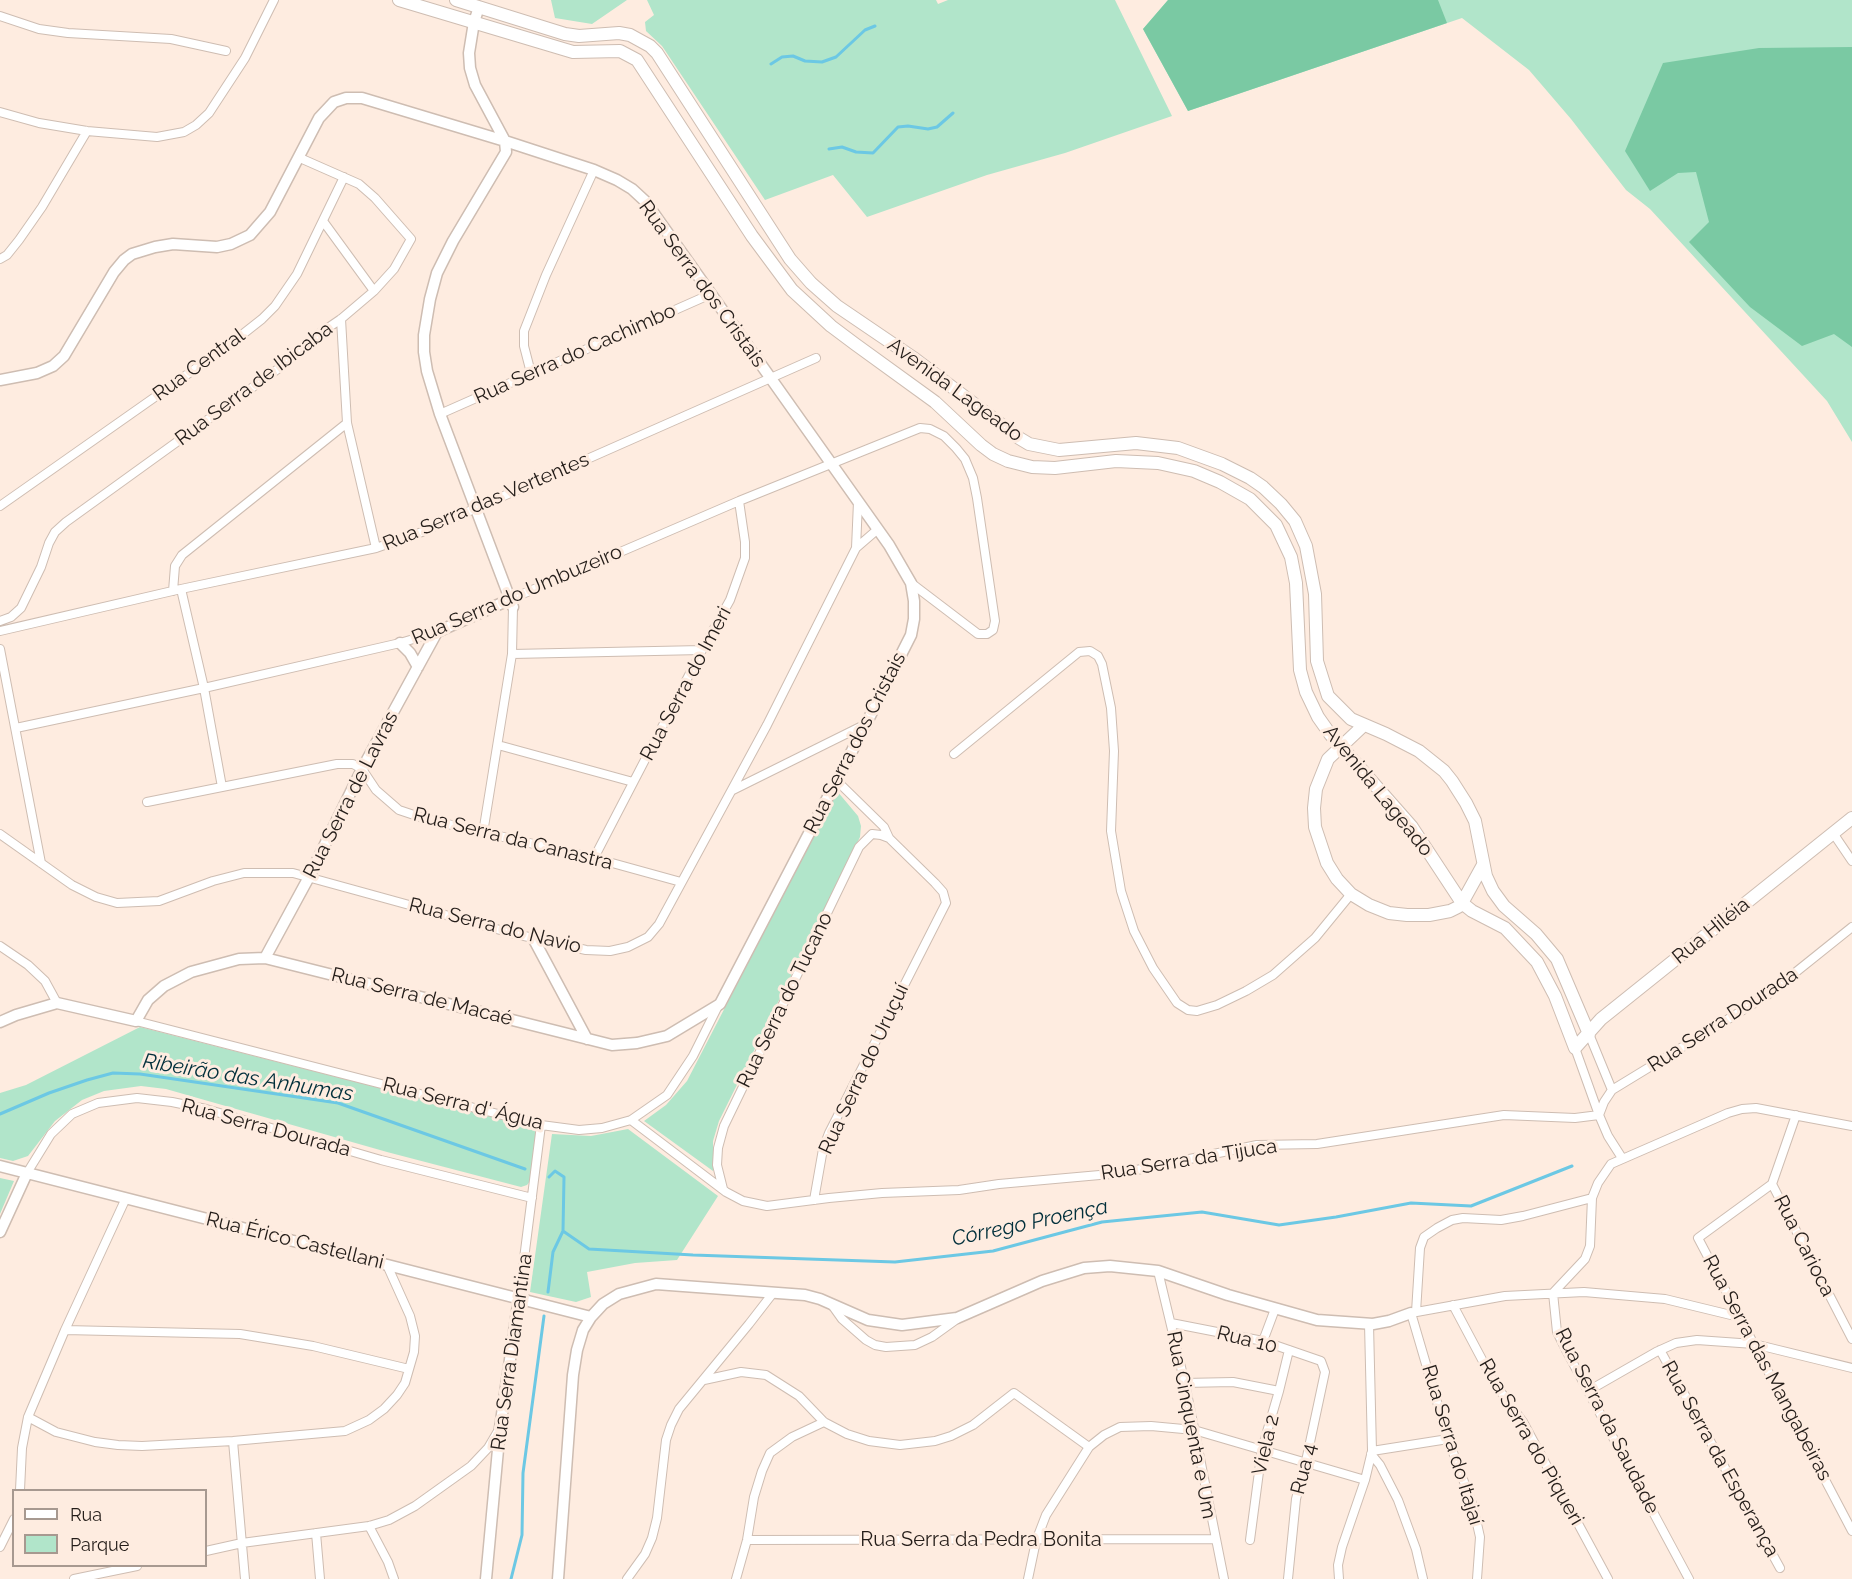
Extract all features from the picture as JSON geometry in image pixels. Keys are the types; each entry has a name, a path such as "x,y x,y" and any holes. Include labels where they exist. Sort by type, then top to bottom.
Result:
{"main road":[{"path":"399,0 546,45 585,53 620,51 637,60 650,46"},
{"name":"Avenida Lageado","path":"456,0 552,31 579,36 619,33 630,35 650,46 657,53 790,259 811,282 837,306 915,359 1018,438 1029,444 1059,450 1136,443 1178,448 1203,456 1250,478 1281,504 1295,521 1310,558 1317,613 1317,662 1328,696 1351,719 1419,751 1444,771 1463,797 1475,821 1486,876 1498,898 1536,934 1557,959 1589,1034"},
{"name":"Avenida Lageado","path":"637,60 746,226 792,290 847,338 935,402 981,445 1008,461 1032,467 1055,468 1135,461 1158,463 1194,471 1250,499 1265,512 1282,535 1294,570 1300,670 1306,692 1318,717 1341,747 1412,827 1462,903 1472,911 1506,928 1537,962 1555,996 1575,1048"},
{"path":"1364,725 1328,759 1316,789 1315,827 1327,863 1337,879 1351,894 1389,913 1407,915 1442,913 1462,903 1483,865"},
{"name":"Rua Hiléia","path":"1575,1048 1601,1019 1852,818"}],"street":[{"path":"0,112 39,123 87,131 157,137 184,132 209,113 245,58 274,0"},
{"path":"479,8 469,52 470,68 475,85 505,141 504,157 444,257 429,299 424,352 427,371 440,414 512,603 512,654 483,833"},
{"path":"0,16 39,29 171,39 226,51"},
{"name":"Rua Serra dos Cristais","path":"0,381 46,370 64,356 114,272 124,260 132,255 173,244 217,247 231,244 250,235 270,212 320,117 334,102 346,98 362,98 505,141 594,171 632,189 645,201 889,545 911,583 914,602 911,634 720,1004"},
{"path":"0,259 7,255 42,207 87,131"},
{"name":"Rua Serra de Ibicaba","path":"0,621 11,617 21,608 41,567 49,543 55,532 66,522 289,361 319,334 341,320 374,291 394,269 411,239 375,198 359,184 300,158"},
{"path":"531,373 524,346 524,331 546,275 594,171"},
{"name":"Rua Central","path":"0,506 230,345 262,319 275,306 297,274 344,177"},
{"path":"323,221 374,291"},
{"name":"Rua Serra do Cachimbo","path":"440,414 711,294"},
{"path":"341,320 347,423 376,548"},
{"name":"Rua Serra das Vertentes","path":"0,631 177,590 376,548 422,532 816,358"},
{"path":"222,787 204,688 177,590 175,566 182,555 347,423"},
{"path":"829,463 921,428 930,429 944,436 965,459 977,498 995,621 993,630 987,634 978,634 911,583"},
{"name":"Rua Serra do Umbuzeiro","path":"16,728 204,688 400,643 437,632 512,603 829,463"},
{"name":"Rua Serra do Imeri","path":"594,858 730,600 745,558 739,501"},
{"name":"Rua Serra do Navio","path":"856,548 858,502"},
{"name":"Rua Serra do Navio","path":"0,834 72,885 96,897 117,903 159,902 213,881 244,873 294,873 533,938 586,950 610,951 628,946 648,937 659,924 733,790 856,548 878,529"},
{"name":"Rua Serra de Lavras","path":"265,958 309,877 362,769 437,632"},
{"path":"400,643 410,653 418,667"},
{"path":"0,649 41,863"},
{"path":"512,654 702,650"},
{"path":"954,754 1079,652 1090,651 1098,656 1102,664 1111,708 1114,751 1112,831 1121,891 1134,931 1153,968 1177,1003 1188,1010 1197,1011 1217,1005 1246,992 1273,975 1315,938 1351,894"},
{"path":"733,790 866,724"},
{"path":"498,745 633,782"},
{"path":"147,802 337,764 353,764 362,769"},
{"name":"Rua Serra da Canastra","path":"362,769 376,790 399,810 426,819 594,858 681,882"},
{"name":"Rua Serra do Uruçuí","path":"814,1200 823,1149 829,1134 946,903 943,892 935,883 888,838 884,827 837,781"},
{"path":"1833,833 1852,861"},
{"name":"Rua Serra do Tucano","path":"723,1189 717,1165 723,1126 859,847 872,834 888,838"},
{"name":"Rua Serra Dourada","path":"1612,1090 1766,996 1852,927"},
{"path":"533,938 587,1039"},
{"path":"0,946 28,965 45,981 57,1003 0,1022"},
{"name":"Rua Serra de Macaé","path":"136,1021 148,1000 164,986 191,972 239,959 265,958 612,1045 637,1043 667,1036 720,1004"},
{"name":"Rua Serra d' Água","path":"57,1003 136,1021 541,1125 579,1130 602,1128 631,1120 668,1095 693,1056 720,1004"},
{"name":"Avenida Lageado","path":"1589,1034 1612,1090"},
{"name":"Avenida Lageado","path":"1575,1048 1599,1115"},
{"path":"1612,1090 1599,1115 1608,1136 1622,1158"},
{"name":"Rua Serra Dourada","path":"27,1173 51,1134 72,1114 98,1103 137,1098 206,1109 381,1160 532,1198"},
{"path":"1553,1293 1585,1259 1590,1246 1592,1198 1598,1183 1611,1164 1742,1109 1756,1108 1852,1126"},
{"name":"Rua Serra da Tijuca","path":"814,1200 882,1193 959,1190 999,1184 1122,1173 1257,1145 1317,1144 1504,1115 1575,1118 1599,1115"},
{"path":"1772,1184 1796,1115"},
{"path":"631,1120 723,1189 743,1201 767,1206 814,1200"},
{"name":"Rua Serra Diamantina","path":"486,1579 500,1428 541,1125"},
{"name":"Rua Érico Castellani","path":"0,1166 591,1317"},
{"path":"0,1232 27,1173"},
{"name":"Rua Serra das Mangabeiras","path":"1772,1184 1698,1238 1852,1531"},
{"name":"Rua Carioca","path":"1772,1184 1852,1339"},
{"path":"20,1489 22,1448 28,1417 126,1198"},
{"path":"1414,1313 1420,1248 1424,1237 1437,1228 1452,1220 1463,1218 1501,1220 1592,1198"},
{"path":"28,1417 56,1432 94,1442 118,1445 142,1446 233,1441 345,1431 369,1420 384,1409 405,1383 414,1353 415,1336 410,1316 387,1265"},
{"path":"832,1305 842,1319 875,1345 886,1347 915,1345 932,1337 957,1318 1042,1281 1084,1268 1110,1266 1158,1271 1275,1309 1317,1320 1369,1324 1505,1296 1584,1292 1665,1299 1740,1317"},
{"name":"Rua Cinquenta e Um","path":"1158,1271 1184,1383 1224,1579"},
{"path":"558,1579 573,1375 577,1350 583,1330 603,1304 619,1294 656,1284 805,1295 868,1320 885,1324 902,1325 957,1318"},
{"path":"627,1579 645,1554 652,1538 657,1518 666,1440 679,1409 772,1293"},
{"name":"Rua Serra da Saudade","path":"1553,1293 1557,1332 1689,1579"},
{"name":"Rua Serra do Piqueri","path":"1453,1305 1495,1384 1528,1432 1608,1579"},
{"path":"1263,1341 1275,1309"},
{"name":"Rua Serra do Itajaí","path":"1414,1313 1448,1439 1473,1506 1480,1537 1477,1579"},
{"name":"Rua 10","path":"1171,1323 1263,1341 1321,1361"},
{"path":"1339,1579 1338,1566 1342,1547 1372,1452 1369,1324"},
{"path":"65,1330 240,1335 313,1347 409,1369"},
{"path":"1588,1391 1660,1350 1676,1343 1697,1340 1754,1344 1852,1368"},
{"name":"Viela 2","path":"1250,1540 1262,1449 1289,1350"},
{"name":"Rua Serra da Esperança","path":"1660,1350 1780,1568"},
{"name":"Rua 4","path":"1288,1579 1296,1499 1306,1464 1325,1372 1321,1361"},
{"path":"704,1380 741,1372 766,1375 799,1396 824,1422 847,1434 868,1441 900,1445 935,1441 973,1425 1014,1393 1089,1448"},
{"path":"1184,1383 1233,1382 1279,1392"},
{"path":"736,1579 747,1540 754,1497 770,1453 792,1437 824,1422"},
{"path":"1028,1579 1036,1540 1046,1515 1089,1448 1104,1435 1120,1426 1194,1430 1365,1480"},
{"path":"207,1551 242,1543 369,1526 389,1520 447,1485 471,1466 488,1448 500,1428"},
{"path":"1372,1452 1448,1439"},
{"path":"233,1441 245,1579"},
{"path":"1372,1452 1398,1500 1416,1549 1423,1579"},
{"path":"0,1547 12,1523"},
{"path":"369,1526 388,1562 394,1579"},
{"path":"316,1533 320,1579"},
{"name":"Rua Serra da Pedra Bonita","path":"747,1540 1214,1539"},
{"path":"74,1579 132,1567"}],"green space":[{"path":"551,0 627,0 592,24 555,18"},
{"path":"647,0 936,0 938,4 948,0 1115,0 1172,116 1065,153 987,175 867,217 833,175 765,200 662,46 646,31 645,22 654,15"},
{"path":"1168,0 1852,0 1852,442 1827,401 1650,209 1626,190 1571,119 1529,70 1462,18 1188,111 1143,29"},
{"path":"1168,0 1438,0 1447,23 1188,111 1143,29"},
{"path":"1852,47 1852,347 1834,334 1802,346 1750,307 1689,242 1709,222 1696,172 1678,173 1650,191 1625,151 1663,63 1759,48"},
{"path":"837,791 858,816 861,826 860,837 719,1121 713,1141 713,1171 644,1121 666,1105 687,1081"},
{"path":"140,1027 533,1127 537,1132 531,1180 527,1185 521,1187 387,1152 166,1089 141,1086 104,1091 82,1100 55,1121 28,1156 13,1161 0,1158 0,1093 26,1085"},
{"path":"628,1129 718,1196 677,1260 635,1263 587,1272 591,1297 576,1302 530,1292 552,1134 591,1136"},
{"path":"0,1178 14,1181 0,1214"}],"waterway":[{"path":"771,64 782,57 793,56 805,61 822,62 836,57 865,30 875,26"},
{"path":"829,149 842,147 856,152 873,153 898,127 928,129 937,127 953,113"},
{"name":"Ribeirão das Anhumas","path":"0,1114 87,1080 113,1073 140,1074 338,1103 525,1169"},
{"name":"Córrego Proença","path":"549,1177 555,1171 564,1177 563,1231 589,1249 895,1262 993,1251 1102,1222 1202,1212 1279,1225 1411,1203 1471,1206 1572,1166"},
{"path":"548,1292 553,1252 563,1231"},
{"path":"511,1579 522,1535 523,1473 544,1316"}]}
